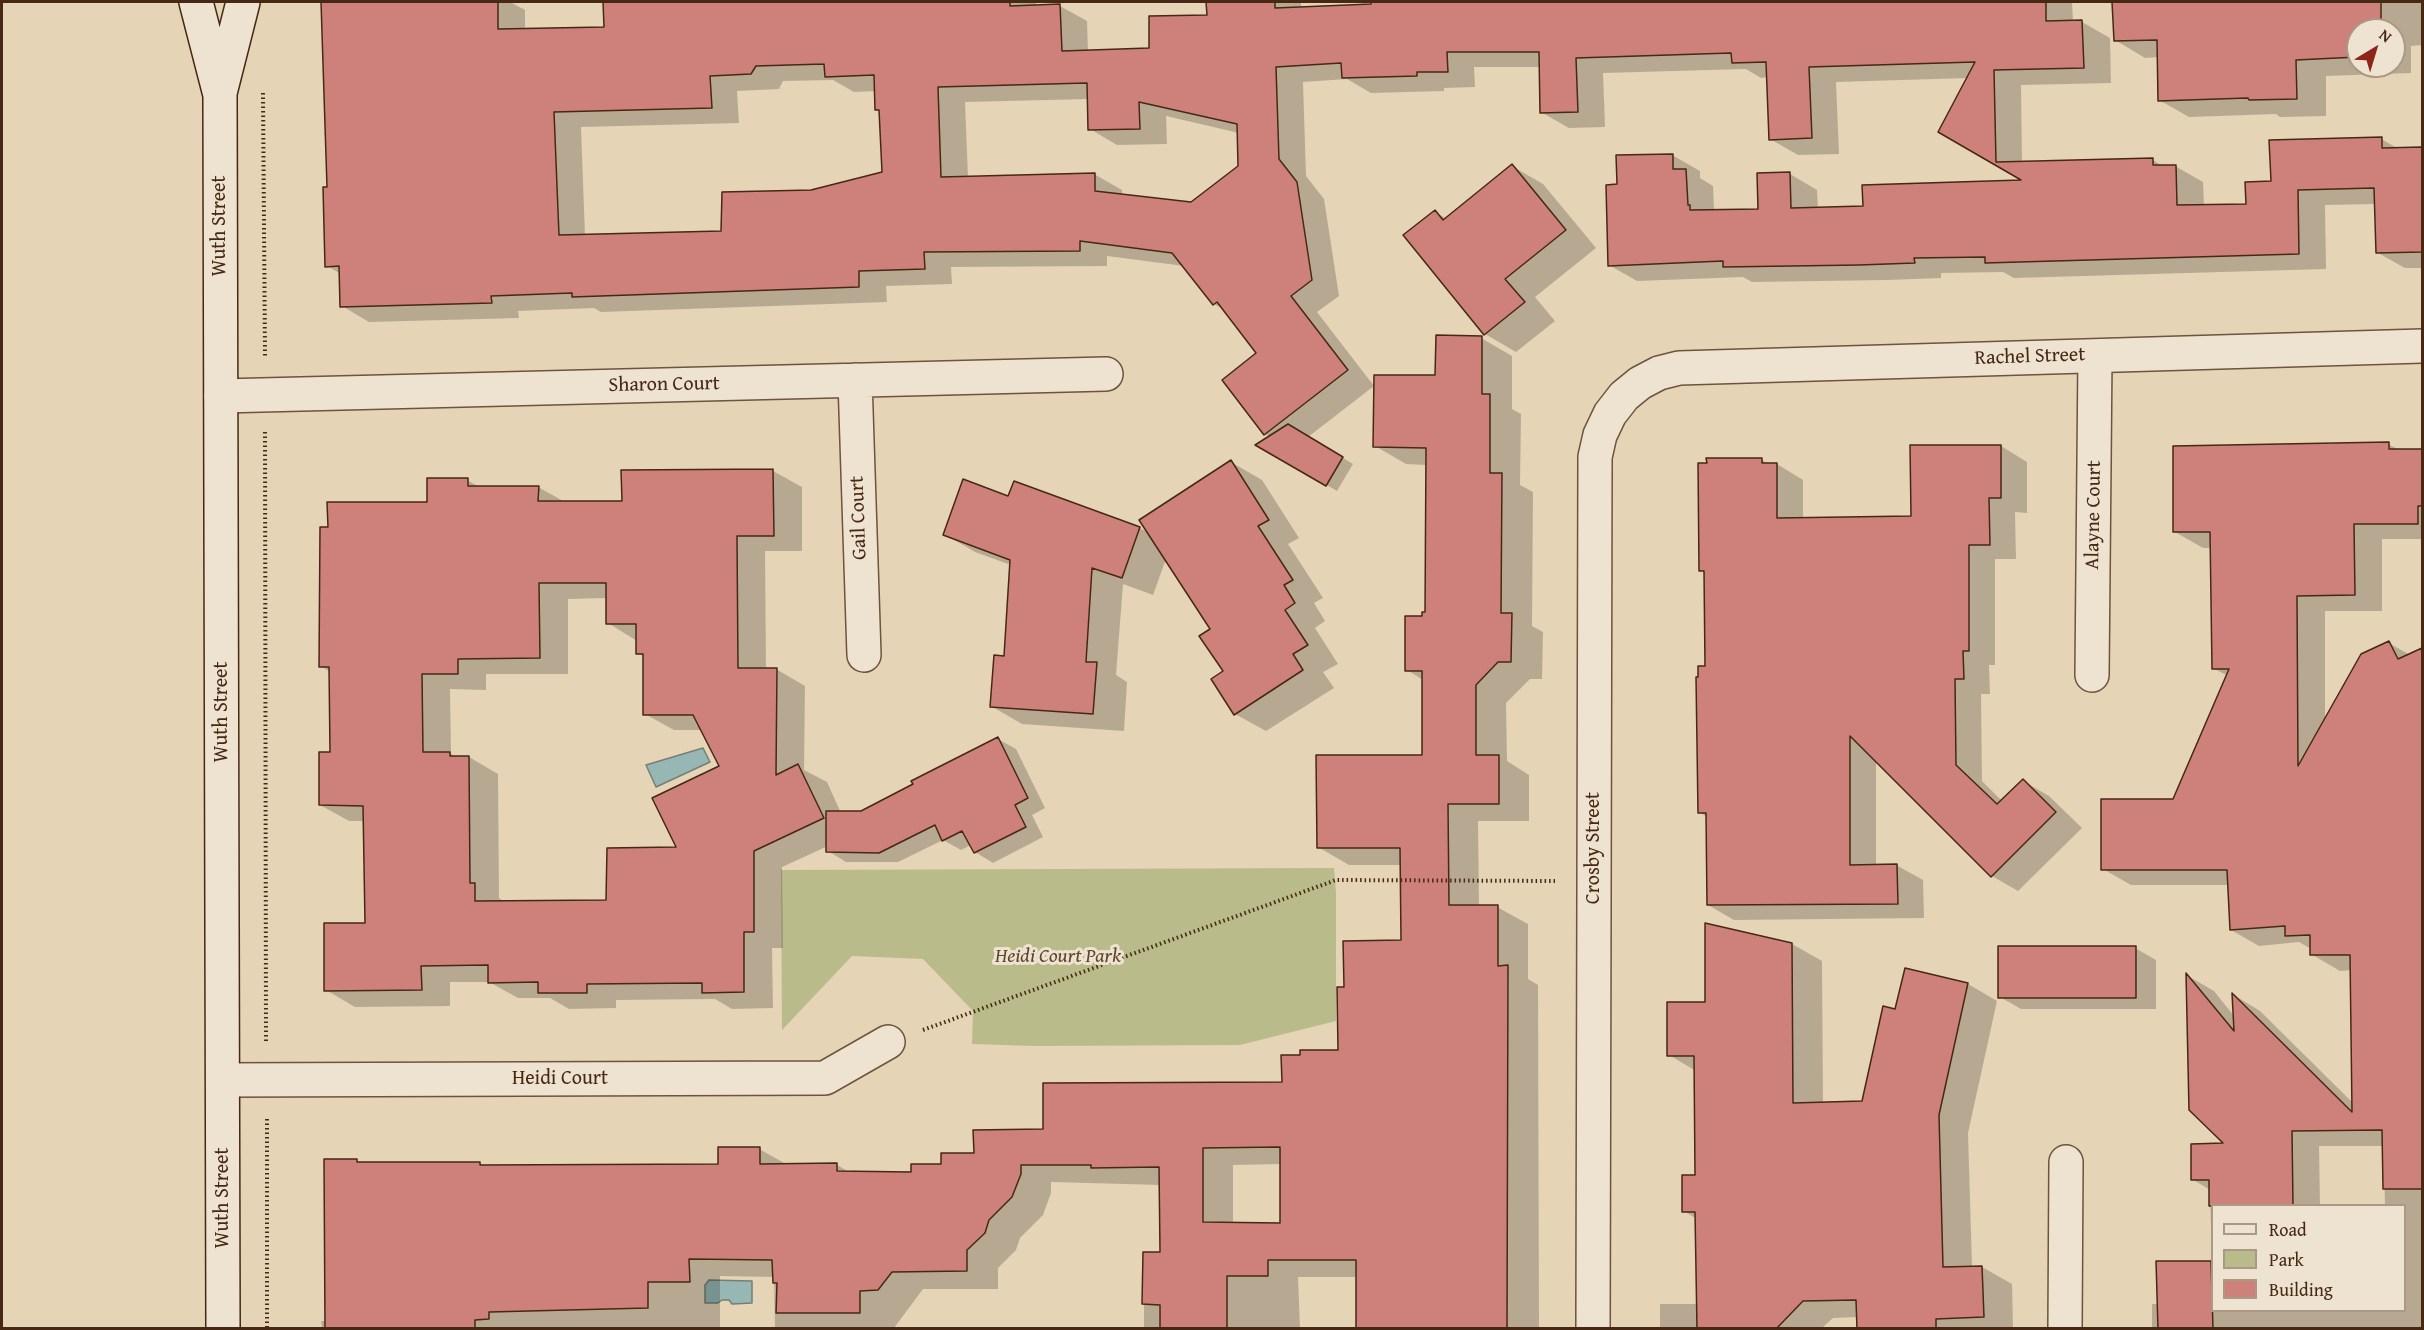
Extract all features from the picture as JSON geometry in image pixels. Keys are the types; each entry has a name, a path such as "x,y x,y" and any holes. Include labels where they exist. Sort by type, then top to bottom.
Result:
{"street":[{"name":"Wuth Street","path":"196,2 220,95"},
{"name":"Wuth Street","path":"223,1329 220,95 243,2"},
{"name":"Rachel Street","path":"1640,383 1659,373 1679,368 2422,346"},
{"name":"Alayne Court","path":"2092,675 2095,356"},
{"name":"Sharon Court","path":"221,396 1106,374"},
{"name":"Gail Court","path":"855,380 864,655"},
{"name":"Crosby Street","path":"1593,1329 1595,457 1600,435 1610,414 1624,396 1640,383"},
{"name":"Heidi Court","path":"223,1080 825,1078 888,1042"},
{"path":"2065,1329 2066,1162"}],"path":[{"path":"263,88 267,1329"},
{"path":"888,1042 1335,880 1594,881"}],"green space":[{"name":"Heidi Court Park","path":"1334,868 1336,1021 1240,1045 972,1044 973,1011 923,959 852,956 782,1030 781,870"}],"water":[{"path":"703,748 710,762 656,787 646,765"},
{"path":"709,1280 752,1281 752,1303 732,1304 729,1300 722,1300 718,1303 705,1303 705,1285"}],"building":[{"path":"321,2 498,2 498,29 604,27 603,2 1010,2 1010,6 1060,4 1062,51 1149,48 1149,16 1207,15 1206,2 1275,2 1275,8 1371,4 1371,2 2046,2 2046,21 2082,20 2084,68 1994,70 1996,162 2153,158 2153,165 2176,165 2177,205 2246,204 2245,182 2271,181 2269,140 2382,137 2382,148 2422,147 2422,252 2376,253 2374,188 2298,190 2299,254 1985,263 1985,257 1914,258 1915,263 1859,265 1723,267 1723,261 1608,266 1606,185 1617,184 1616,155 1673,154 1673,169 1686,169 1690,210 1758,209 1757,173 1790,172 1791,208 1863,206 1862,185 2021,180 1938,132 1975,62 1809,67 1812,138 1769,140 1766,62 1732,63 1731,53 1576,58 1578,112 1540,113 1539,52 1447,52 1448,72 1417,72 1417,76 1342,78 1341,63 1276,67 1279,159 1297,182 1312,280 1291,296 1348,370 1264,435 1222,380 1256,353 1217,302 1213,305 1172,253 1080,241 1080,251 924,252 925,269 859,271 859,287 572,297 572,293 491,296 492,303 340,307 339,266 325,267 323,187 327,187","holes":["824,64 825,77 874,75 875,110 879,110 882,172 811,190 722,192 721,231 559,235 554,112 712,108 710,76 751,74 756,66","1087,83 1088,130 1140,129 1139,102 1237,124 1238,166 1191,202 1095,191 1095,173 941,177 938,87"]},
{"path":"2112,2 2381,2 2381,18 2346,18 2346,58 2296,60 2297,99 2158,101 2157,40 2114,41"},
{"path":"1512,164 1566,230 1505,279 1525,302 1484,335 1403,235 1435,210 1443,220"},
{"path":"1436,335 1482,336 1482,394 1490,394 1490,473 1502,473 1501,613 1512,613 1511,662 1498,662 1476,685 1476,755 1499,755 1499,804 1448,804 1449,905 1498,905 1498,966 1508,965 1507,1328 1356,1328 1356,1260 1268,1260 1268,1276 1227,1276 1227,1329 1160,1329 1160,1305 1142,1304 1143,1252 1160,1252 1159,1167 1091,1168 1091,1165 1021,1165 1021,1174 1012,1197 989,1220 985,1233 967,1250 967,1271 892,1272 878,1290 860,1291 860,1313 776,1313 777,1283 773,1283 772,1260 689,1259 690,1282 648,1282 648,1308 489,1312 489,1319 475,1320 475,1329 325,1329 324,1159 357,1159 357,1162 480,1162 480,1165 718,1164 718,1147 760,1147 760,1164 837,1163 837,1171 911,1172 911,1164 941,1164 941,1153 974,1153 973,1130 1043,1129 1043,1083 1282,1082 1281,1055 1300,1055 1300,1050 1338,1050 1337,987 1344,987 1343,941 1401,940 1400,848 1317,848 1316,755 1422,755 1422,671 1405,671 1405,616 1422,616 1422,612 1425,612 1426,448 1373,447 1374,375 1435,375","holes":["1280,1147 1280,1223 1203,1222 1203,1148"]},
{"path":"1288,424 1343,457 1326,486 1255,445"},
{"path":"2389,442 2389,449 2422,449 2422,506 2418,506 2418,524 2354,524 2355,595 2297,596 2298,766 2361,654 2389,641 2398,659 2422,648 2422,1189 2383,1189 2382,1130 2292,1131 2293,1204 2211,1204 2209,1206 2209,1180 2191,1180 2191,1144 2223,1143 2189,1110 2186,973 2234,1031 2232,993 2352,1112 2350,955 2310,955 2310,935 2285,936 2285,926 2230,930 2227,870 2101,870 2101,799 2173,799 2229,669 2212,669 2210,532 2173,532 2173,446"},
{"path":"1910,445 2001,445 2001,498 1989,498 1990,545 1969,545 1969,651 1963,651 1964,679 1955,679 1956,765 1997,804 2023,779 2056,812 1991,877 1850,736 1850,865 1897,864 1898,904 1707,905 1706,813 1698,813 1696,677 1698,677 1698,666 1705,666 1704,571 1699,571 1698,463 1707,463 1706,458 1762,458 1762,463 1777,463 1777,518 1911,516"},
{"path":"1231,460 1269,520 1258,526 1293,580 1284,585 1295,603 1285,610 1308,645 1293,654 1303,670 1234,715 1211,679 1223,671 1199,636 1210,629 1139,520"},
{"path":"773,469 774,536 737,536 738,668 777,668 776,775 798,764 824,818 754,851 754,932 744,932 744,992 702,993 702,983 587,984 587,993 538,993 538,982 488,983 488,965 421,966 422,990 324,991 324,923 365,923 363,806 319,805 319,752 330,752 329,667 319,667 320,527 328,527 327,502 427,502 427,478 468,478 468,486 539,486 538,501 622,501 621,470","holes":["539,583 606,583 606,624 636,624 636,654 643,654 643,715 693,715 719,766 652,798 676,847 607,848 606,900 475,901 475,883 470,883 469,756 450,756 450,752 423,752 422,674 458,674 458,659 540,658"]},
{"path":"963,479 1008,496 1014,481 1140,527 1122,578 1092,568 1086,662 1097,662 1093,714 990,707 994,655 1004,656 1010,560 943,535"},
{"path":"998,737 1028,798 1015,805 1026,827 974,853 962,831 942,841 935,825 879,853 826,852 826,811 861,811 913,784 911,781"},
{"path":"1705,923 1792,943 1793,1103 1862,1101 1883,1006 1895,1009 1905,968 1968,983 1939,1115 1943,1267 1982,1266 1984,1317 1936,1319 1936,1329 1857,1329 1856,1300 1803,1301 1776,1329 1697,1329 1695,1212 1682,1212 1682,1175 1695,1175 1694,1056 1667,1056 1667,1002 1705,1002"},
{"path":"1998,946 2136,946 2136,998 1998,998"},
{"path":"2156,1261 2211,1261 2213,1329 2158,1329"}]}
